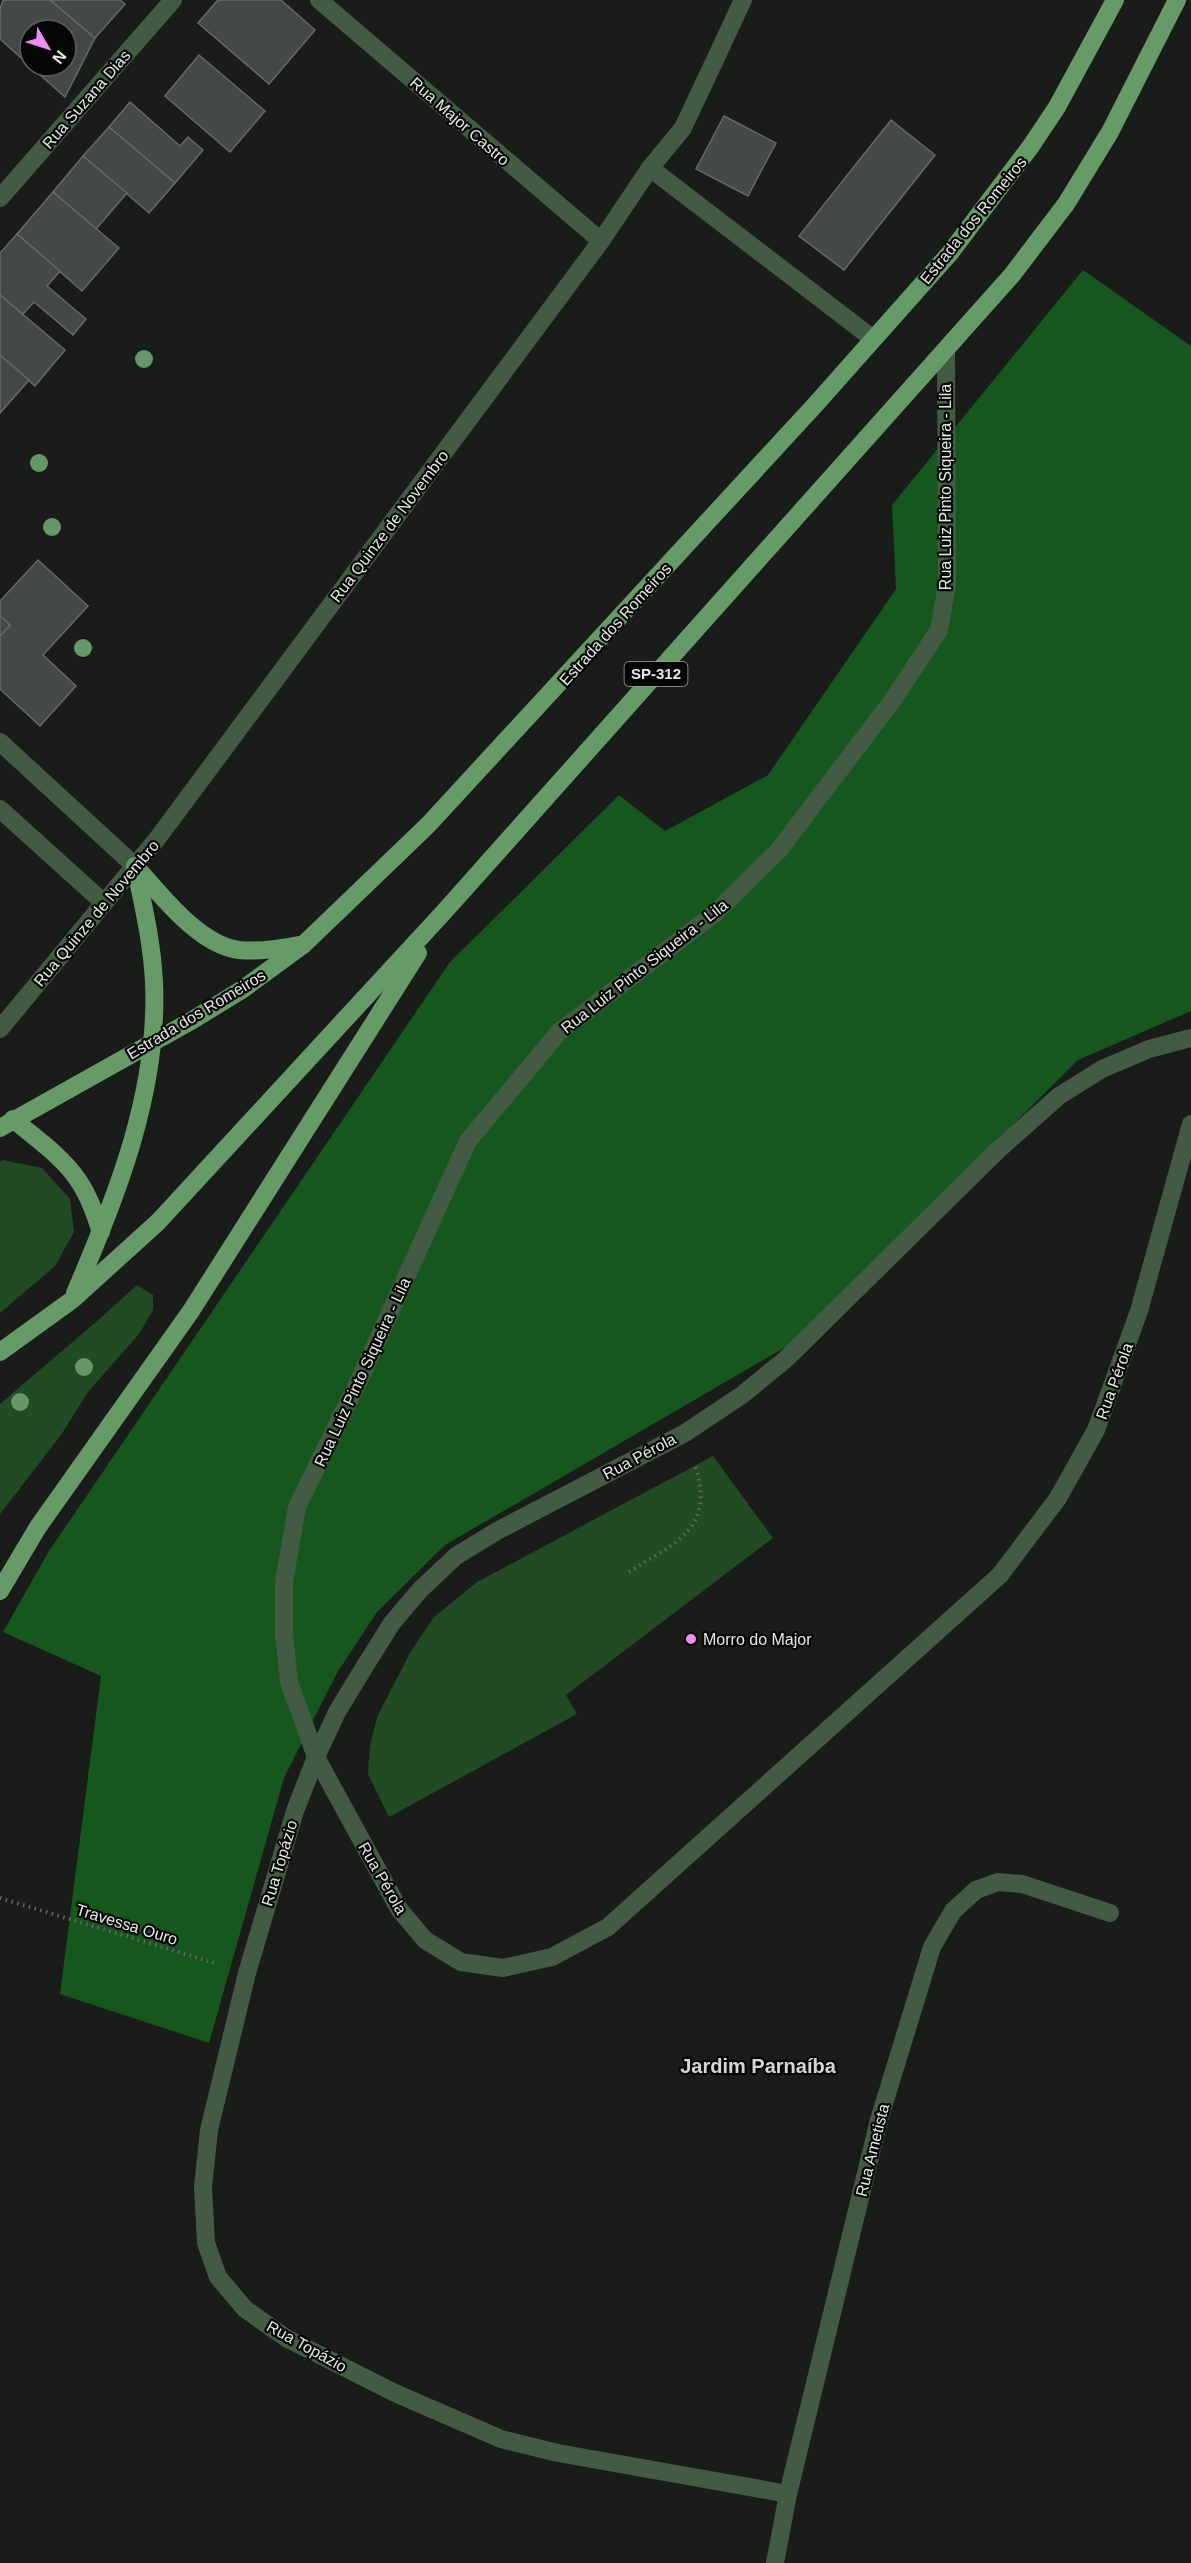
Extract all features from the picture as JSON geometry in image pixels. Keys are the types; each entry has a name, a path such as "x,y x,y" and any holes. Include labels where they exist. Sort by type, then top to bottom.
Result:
{"main road":[{"name":"Estrada dos Romeiros","path":"6,1124 152,1043 243,989 303,945 380,874 490,762 815,405 950,252 1031,146 1057,107 1114,0"},
{"name":"SP-312","path":"0,1352 72,1300 158,1222 443,913 859,445 946,351 1012,275 1066,204 1110,132 1177,0"},
{"path":"135,866 186,921 211,939 237,950 268,950 303,945"},
{"path":"72,1300 102,1232 145,1093 152,1043 154,984 150,937 135,866"},
{"path":"0,1591 38,1527 191,1311 443,913"},
{"path":"6,1124 62,1161 78,1179 90,1199 102,1232"}],"street":[{"name":"Rua Suzana Dias","path":"0,198 172,0"},
{"name":"Rua Major Castro","path":"319,0 601,242"},
{"name":"Rua Quinze de Novembro","path":"0,1029 157,839 601,242 650,168 683,128 743,0"},
{"path":"650,168 872,338"},
{"name":"Rua Luiz Pinto Siqueira - Lila","path":"316,1757 289,1682 284,1633 284,1582 297,1507 367,1364 468,1140 559,1032 714,914 779,850 892,700 939,630 947,585 946,351"},
{"path":"0,742 135,866"},
{"path":"0,809 104,903"},
{"name":"Rua Pérola","path":"1191,1038 1149,1049 1102,1069 1059,1096 998,1150 786,1359 742,1395 685,1433 497,1531 456,1556 420,1590 392,1623 337,1712 316,1757 399,1909 425,1940 461,1962 503,1968 552,1957 608,1927 1000,1575 1058,1498 1096,1430 1139,1311 1191,1124"},
{"name":"Rua Topázio","path":"316,1757 287,1833 247,1973 209,2130 203,2187 206,2243 218,2277 244,2309 296,2343 395,2393 501,2439 558,2453 788,2494"},
{"name":"Rua Ametista","path":"775,2563 788,2494 879,2120 932,1947 953,1911 976,1890 998,1882 1022,1884 1110,1913"}],"path":[{"path":"629,1572 675,1543 689,1531 700,1513 702,1485 685,1433"},
{"name":"Travessa Ouro","path":"0,1898 247,1973"}],"green space":[{"path":"1083,270 1191,346 1191,1011 1078,1060 796,1341 445,1545 377,1612 337,1673 284,1778 209,2043 60,1994 101,1676 3,1632 49,1551 450,962 619,795 665,831 768,775 896,589 892,505"},
{"path":"3,1160 42,1168 70,1199 74,1232 55,1266 0,1313 0,1162"},
{"path":"137,1285 153,1295 153,1310 139,1334 88,1392 61,1435 0,1514 0,1404"},
{"path":"713,1456 773,1538 566,1695 577,1714 389,1817 368,1774 370,1746 377,1717 411,1651 434,1617 477,1582"}],"building":[{"path":"3,0 50,0 71,18 18,18 18,55 0,39 0,9"},
{"path":"50,0 120,0 125,4 95,38 78,24 78,18 71,18"},
{"path":"218,0 281,0 315,30 269,84 198,23"},
{"path":"78,24 95,38 78,71"},
{"path":"199,55 265,111 230,152 165,96"},
{"path":"44,78 75,78 65,97"},
{"path":"130,102 180,146 188,137 203,150 175,183 109,127"},
{"path":"724,116 776,143 748,196 696,169"},
{"path":"891,120 935,155 844,270 799,236"},
{"path":"109,127 175,183 149,213 83,156"},
{"path":"83,156 127,193 96,229 53,192"},
{"path":"53,192 119,248 82,291 17,234"},
{"path":"17,234 60,271 47,286 86,319 73,335 34,302 23,314 0,295 0,253"},
{"path":"0,295 65,350 35,386 0,355"},
{"path":"0,355 29,380 0,413"},
{"path":"38,560 88,606 43,655 76,686 40,726 0,689 0,636 10,625 0,616 0,601"},
{"path":"0,616 10,625 0,636"}],"place":[{"name":"Morro do Major","path":"691,1639"}],"district":[{"name":"Jardim Parnaíba","path":"758,2066"}]}
